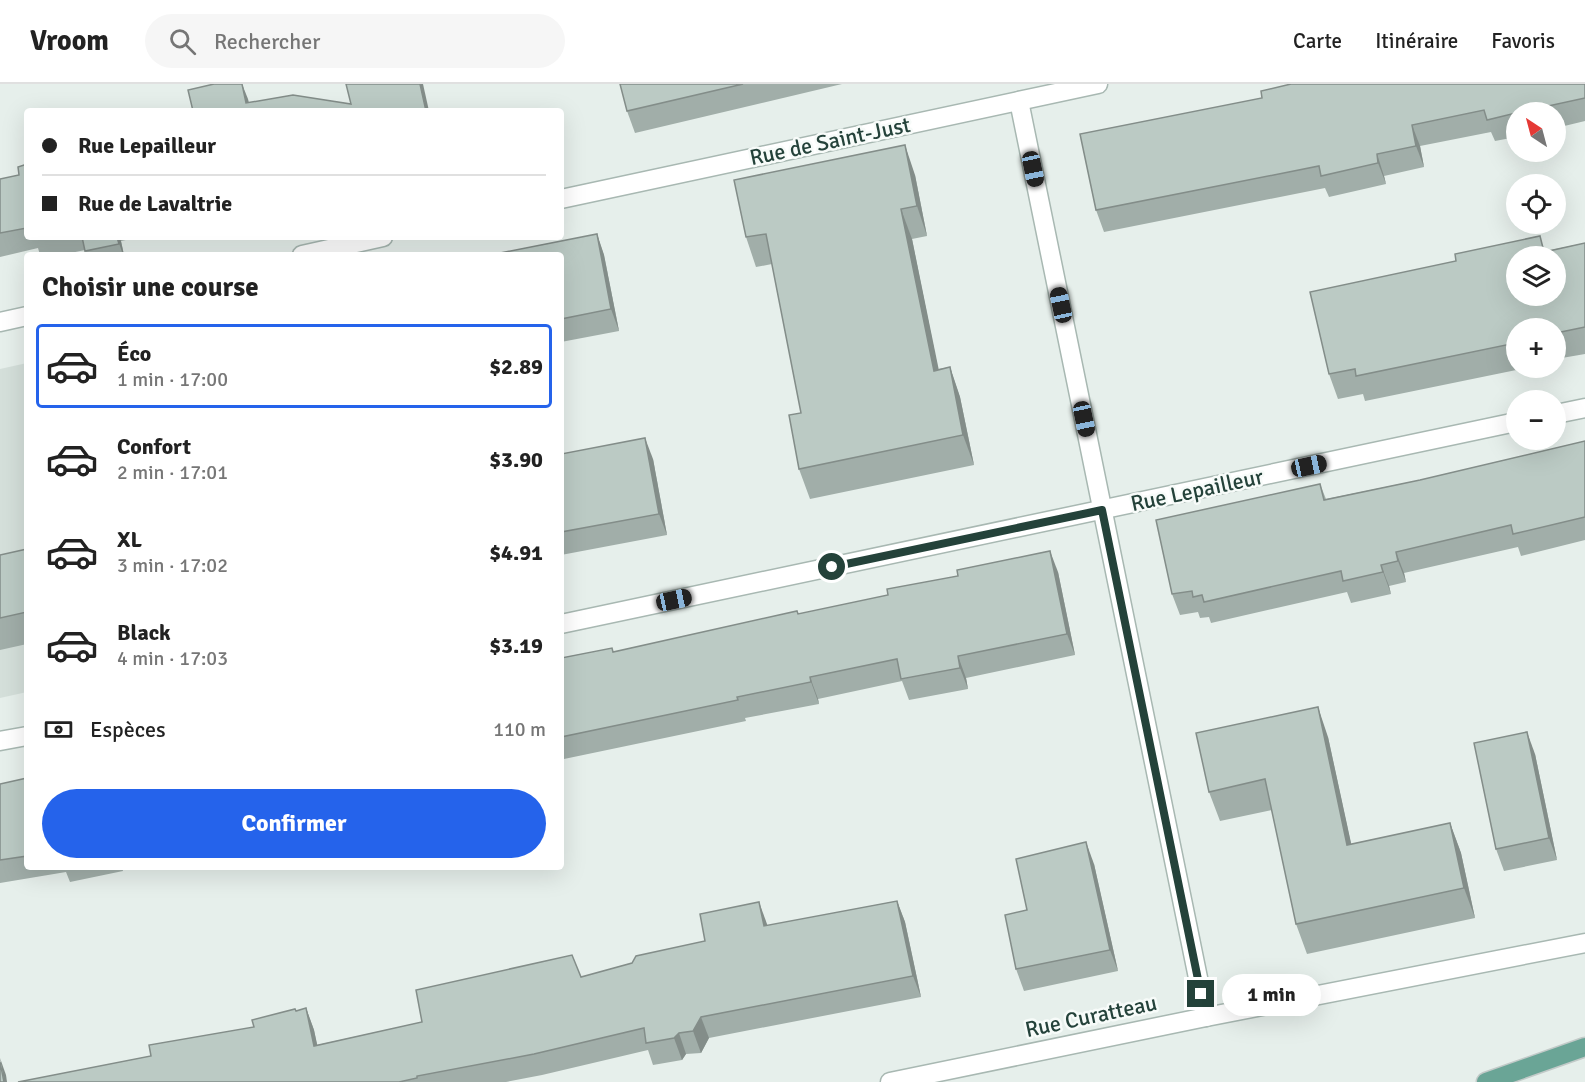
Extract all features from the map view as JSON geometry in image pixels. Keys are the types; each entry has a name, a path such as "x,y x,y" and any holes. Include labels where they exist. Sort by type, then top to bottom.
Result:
{"main road":[{"path":"1486,1082 1585,1047"}],"street":[{"name":"Rue de Saint-Just","path":"564,198 1098,84"},
{"path":"1019,101 1206,1017"},
{"path":"316,252 370,240"},
{"path":"0,322 24,317"},
{"path":"1566,412 1585,408"},
{"name":"Rue Lepailleur","path":"564,623 1506,424"},
{"path":"0,741 24,737"},
{"name":"Rue Curatteau","path":"890,1082 1585,943"}],"shaded area":[{"path":"24,364 24,693 0,698 0,369"}],"building":[{"path":"214,84 242,84 246,103 293,95 351,104 346,84 420,84 425,108 192,108 188,90"},
{"path":"620,84 743,84 627,111"},
{"path":"1291,84 1585,84 1585,98 1566,102 1506,102 1506,115 1487,120 1484,110 1412,125 1416,146 1377,154 1378,163 1321,176 1319,166 1096,210 1080,134 1262,98 1261,91"},
{"path":"905,145 917,206 901,209 934,371 950,367 963,435 799,469 789,415 801,413 766,234 746,237 734,180"},
{"path":"24,165 24,229 0,233 0,179 19,175 18,167"},
{"path":"597,234 611,309 564,318 564,252 505,252"},
{"path":"1540,236 1542,246 1506,246 1506,306 1566,306 1566,247 1585,243 1585,327 1566,331 1566,318 1506,318 1506,345 1356,376 1355,369 1329,374 1310,292 1456,261 1455,254"},
{"path":"83,240 118,240 119,244 85,251"},
{"path":"645,438 659,514 564,531 564,453"},
{"path":"1585,441 1585,517 1513,534 1511,525 1396,552 1398,561 1381,565 1383,572 1343,581 1341,571 1204,602 1202,595 1193,597 1192,591 1172,594 1156,520 1320,484 1324,500 1547,450 1566,450 1566,445"},
{"path":"24,550 24,613 0,618 0,555"},
{"path":"1050,551 1067,634 958,656 960,668 901,679 897,659 810,677 811,682 737,697 738,700 564,736 564,657 612,648 613,652 797,611 798,614 888,595 887,589 958,576 957,570"},
{"path":"1318,707 1347,845 1450,823 1464,888 1296,924 1265,779 1209,792 1196,733"},
{"path":"1527,732 1549,838 1496,849 1474,743"},
{"path":"24,779 24,856 0,860 0,784"},
{"path":"1086,842 1110,950 1016,969 1005,915 1027,910 1016,859"},
{"path":"897,901 913,976 701,1017 693,1031 679,1033 674,1038 646,1043 644,1028 534,1054 417,1076 417,1078 399,1082 18,1082 151,1056 149,1045 254,1027 252,1020 295,1009 296,1011 306,1008 314,1046 422,1022 416,990 572,955 581,977 632,963 636,956 705,941 700,914 759,902 764,926"},
{"path":"0,1062 4,1082 0,1082"}],"route":[{"path":"832,567 1102,510 1201,994"}]}
